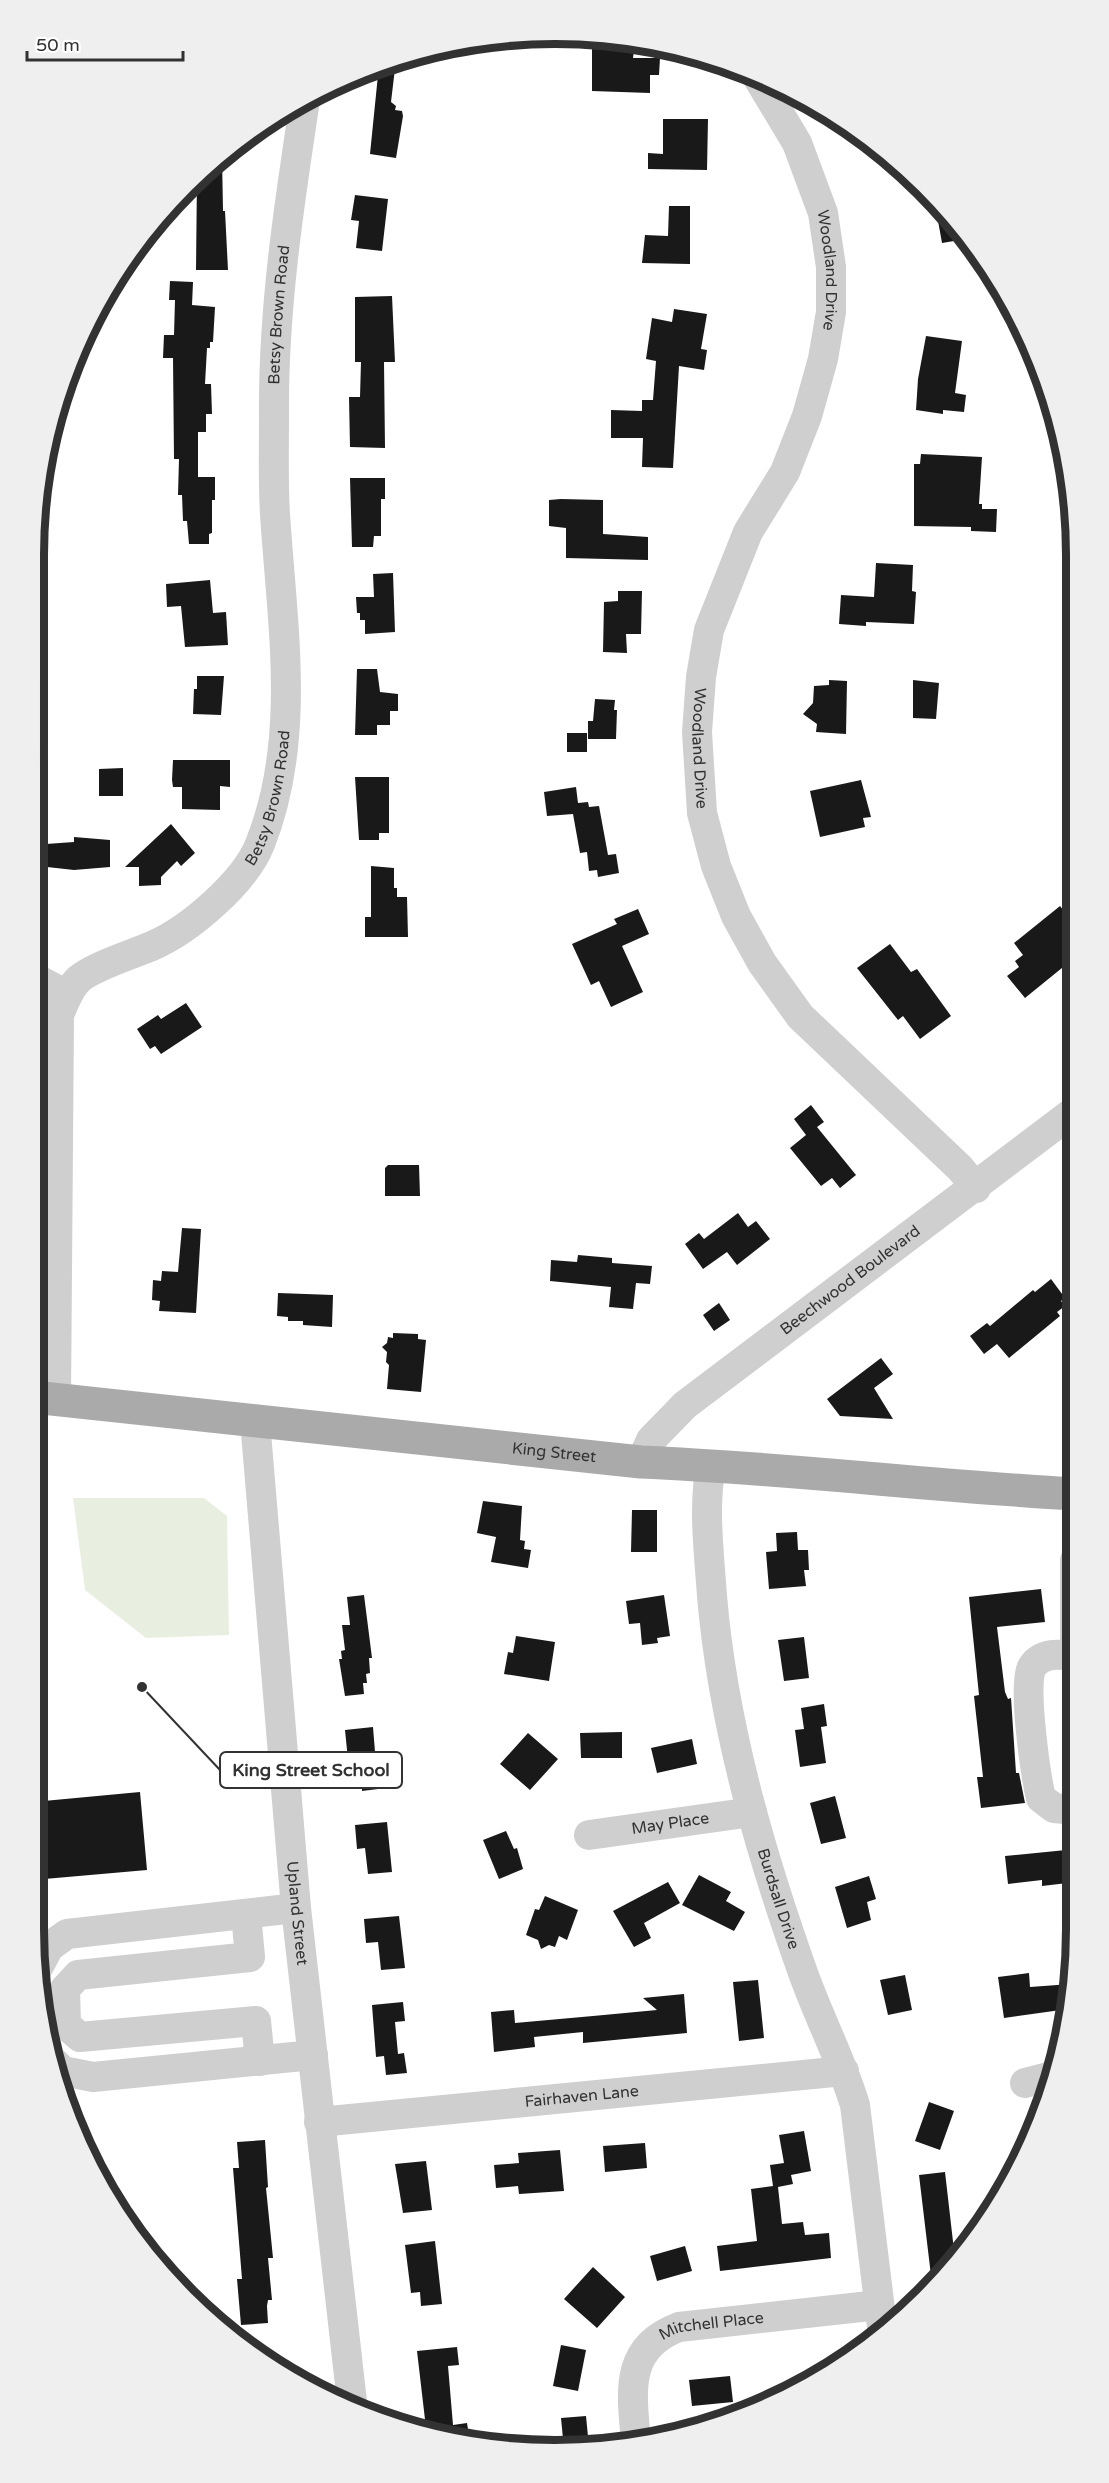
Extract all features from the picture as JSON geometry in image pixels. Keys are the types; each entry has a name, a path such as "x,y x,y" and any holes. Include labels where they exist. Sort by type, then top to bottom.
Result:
{"main road":[{"name":"King Street","path":"45,1398 641,1462 711,1465 970,1488 1066,1493"}],"street":[{"name":"Woodland Drive","path":"763,88 797,142 823,213 831,267 831,312 823,359 807,416 785,472 748,532 709,630 701,677 697,732 702,813 716,866 736,916 762,963 800,1016 960,1168 976,1188"},
{"name":"Betsy Brown Road","path":"45,1398 59,1015 67,995 79,979 166,940 214,902 247,867 259,847 276,795 284,749 286,701 275,510 276,334 280,273 304,109"},
{"path":"44,983 67,995"},
{"name":"Beechwood Boulevard","path":"641,1462 651,1440 685,1405 868,1265 976,1188 1066,1117"},
{"name":"Upland Street","path":"255,1421 296,1908 351,2398"},
{"name":"Burdsall Drive","path":"711,1465 706,1488 706,1526 717,1651 728,1716 752,1812 802,1971 844,2071 855,2105 881,2315"},
{"path":"1066,1655 1053,1653 1046,1657 1032,1667 1028,1677 1035,1771 1041,1798 1054,1808 1066,1809"},
{"name":"May Place","path":"589,1835 752,1812"},
{"path":"45,1955 49,1947 67,1934 296,1908"},
{"path":"246,1914 250,1958 78,1975 65,1989 66,2025 80,2037 256,2021 260,2061"},
{"path":"64,2071 93,2077 313,2055"},
{"name":"Fairhaven Lane","path":"320,2122 844,2071"},
{"name":"Mitchell Place","path":"635,2433 632,2382 640,2358 659,2334 689,2326 881,2315"}],"green space":[{"path":"73,1498 204,1498 227,1516 229,1635 146,1638 85,1590"}],"building":[{"path":"592,49 634,50 633,58 660,58 659,75 650,75 650,93 592,91"},
{"path":"395,69 391,102 396,106 395,110 402,111 403,116 396,158 370,154 378,75"},
{"path":"663,119 708,119 707,170 648,169 648,153 663,154"},
{"path":"222,166 228,270 196,270 197,189"},
{"path":"355,195 388,199 382,251 356,248 359,221 351,220"},
{"path":"669,206 690,206 690,264 642,263 645,235 668,236"},
{"path":"937,216 958,240 942,243"},
{"path":"170,281 193,282 192,305 215,307 213,342 210,342 210,348 207,348 205,384 211,384 212,414 206,414 206,432 198,432 198,477 215,477 215,500 212,500 212,533 209,534 209,544 189,544 187,521 183,521 182,495 178,495 179,459 174,459 173,358 163,358 164,335 174,335 175,300 169,300"},
{"path":"392,296 395,362 384,362 385,448 350,447 349,397 360,397 361,362 355,362 355,297"},
{"path":"674,309 707,314 701,349 707,350 704,370 679,366 673,468 642,467 643,438 611,438 611,410 642,411 642,400 653,400 656,361 646,359 652,318 672,322"},
{"path":"926,336 962,341 955,393 966,395 964,412 943,410 943,414 916,410 918,379"},
{"path":"921,454 982,457 979,504 982,504 982,509 997,509 996,532 971,531 971,527 914,526 914,464 920,464"},
{"path":"350,478 385,478 385,499 381,499 381,536 374,536 373,547 352,547"},
{"path":"549,500 603,500 603,534 648,537 648,560 566,558 566,528 549,526"},
{"path":"876,563 913,565 912,591 916,592 914,624 866,622 866,626 839,624 841,595 874,597"},
{"path":"393,573 395,632 365,634 365,620 360,620 360,613 357,613 356,597 374,597 373,574"},
{"path":"210,580 213,613 226,612 228,645 185,647 181,606 167,607 166,584"},
{"path":"618,591 642,591 641,634 626,634 627,653 603,652 604,602 618,601"},
{"path":"357,669 377,669 380,692 398,694 398,711 390,711 390,725 377,725 377,735 355,735"},
{"path":"197,676 224,676 221,715 193,714"},
{"path":"829,680 847,681 846,734 816,732 817,724 803,714 813,703 814,686 829,685"},
{"path":"913,680 939,683 936,719 913,718"},
{"path":"595,699 615,700 616,739 588,739 588,721 593,721"},
{"path":"567,733 587,733 587,752 567,752"},
{"path":"173,760 230,760 230,787 220,786 220,810 182,809 182,787 173,787"},
{"path":"123,768 123,796 99,796 99,769"},
{"path":"355,777 389,777 389,833 379,833 379,840 359,840"},
{"path":"861,780 871,817 863,818 865,827 820,837 810,791"},
{"path":"576,787 578,803 588,802 589,807 599,806 608,855 616,854 619,873 598,877 597,870 589,871 587,852 580,853 573,814 547,816 544,792"},
{"path":"171,824 195,853 181,866 177,861 161,877 161,885 139,886 139,867 125,867"},
{"path":"74,837 110,840 110,867 74,870 47,867 46,844 74,842"},
{"path":"371,866 394,868 394,888 397,888 397,897 407,897 408,937 365,937 365,917 371,917"},
{"path":"1060,906 1066,913 1066,965 1025,998 1007,976 1019,967 1015,961 1023,955 1014,943"},
{"path":"638,909 649,934 622,946 643,992 611,1007 599,981 591,985 572,944 617,924 614,919"},
{"path":"890,944 911,972 917,969 951,1016 920,1039 903,1016 898,1020 857,968"},
{"path":"186,1003 202,1027 161,1054 155,1046 150,1049 137,1029 158,1015 161,1019"},
{"path":"811,1105 824,1122 817,1127 856,1175 840,1188 832,1178 821,1186 790,1148 806,1135 794,1119"},
{"path":"388,1165 419,1165 420,1196 385,1196 385,1168"},
{"path":"738,1213 748,1227 756,1221 770,1239 737,1265 727,1252 703,1269 685,1244 699,1233 704,1239"},
{"path":"182,1228 201,1229 196,1313 159,1311 160,1301 152,1300 153,1280 161,1281 162,1271 178,1272"},
{"path":"578,1255 612,1258 612,1263 652,1266 650,1284 636,1283 633,1309 609,1307 611,1287 550,1281 551,1260 577,1262"},
{"path":"1051,1279 1065,1298 1061,1301 1065,1306 1057,1312 1060,1316 1009,1358 997,1344 984,1354 970,1336 987,1323 990,1326 1033,1290 1035,1292"},
{"path":"278,1293 333,1295 332,1327 303,1325 303,1321 288,1321 288,1317 277,1316"},
{"path":"719,1303 730,1320 714,1331 703,1315"},
{"path":"393,1333 418,1334 418,1339 426,1340 421,1392 387,1389 389,1365 386,1362 387,1352 382,1347 387,1343 388,1337 393,1338"},
{"path":"881,1358 893,1374 874,1388 893,1419 840,1416 827,1399"},
{"path":"483,1501 522,1506 520,1540 525,1541 524,1549 531,1550 528,1568 491,1562 496,1537 477,1533"},
{"path":"632,1510 657,1510 657,1552 631,1552"},
{"path":"797,1532 798,1550 808,1550 809,1570 804,1570 806,1586 769,1589 766,1552 777,1551 776,1533"},
{"path":"1041,1589 1045,1622 997,1627 1005,1692 1008,1699 1011,1698 1016,1773 1019,1773 1025,1803 981,1808 977,1777 983,1777 974,1696 979,1695 969,1597"},
{"path":"364,1595 372,1658 369,1658 370,1673 366,1674 367,1683 363,1683 364,1694 345,1696 339,1659 342,1659 341,1651 345,1650 342,1625 350,1625 347,1597"},
{"path":"664,1595 670,1636 657,1638 658,1643 642,1645 640,1623 629,1624 626,1601"},
{"path":"516,1636 555,1642 549,1681 504,1674 508,1652 513,1653"},
{"path":"804,1637 809,1678 784,1681 778,1640"},
{"path":"824,1704 827,1726 821,1727 826,1763 800,1767 795,1730 804,1729 801,1708"},
{"path":"373,1727 378,1789 362,1791 361,1769 349,1770 345,1730"},
{"path":"622,1732 622,1758 581,1758 580,1733"},
{"path":"528,1733 558,1759 530,1790 500,1764"},
{"path":"692,1739 697,1764 657,1773 651,1748"},
{"path":"140,1792 147,1870 44,1879 44,1801"},
{"path":"835,1796 846,1838 821,1844 810,1803"},
{"path":"387,1822 392,1872 368,1874 365,1848 357,1849 355,1825"},
{"path":"506,1831 514,1849 517,1848 523,1869 499,1879 483,1840"},
{"path":"1066,1850 1066,1883 1042,1886 1042,1880 1008,1884 1005,1856"},
{"path":"699,1875 731,1892 726,1901 745,1912 734,1931 682,1905"},
{"path":"869,1876 876,1899 867,1902 871,1920 847,1928 835,1887"},
{"path":"668,1882 680,1903 644,1923 651,1938 634,1947 613,1911"},
{"path":"545,1896 578,1910 567,1940 559,1936 555,1947 549,1945 541,1949 538,1940 526,1935 535,1909 539,1910"},
{"path":"399,1916 405,1968 381,1970 378,1942 366,1943 364,1919"},
{"path":"1029,1973 1030,1987 1062,1985 1059,2010 1004,2018 998,1977"},
{"path":"905,1975 912,2010 888,2015 880,1980"},
{"path":"758,1980 764,2038 739,2041 733,1982"},
{"path":"684,1994 687,2033 583,2043 583,2032 534,2037 535,2047 494,2052 491,2012 514,2010 515,2023 593,2016 657,2010 643,1998"},
{"path":"403,2002 405,2021 395,2022 398,2054 404,2053 407,2073 386,2075 384,2056 376,2057 372,2005"},
{"path":"929,2102 954,2111 940,2150 915,2141"},
{"path":"804,2131 811,2171 791,2175 793,2184 778,2187 782,2224 803,2222 805,2235 829,2233 831,2258 720,2271 717,2246 757,2241 751,2189 773,2186 770,2165 784,2163 779,2135"},
{"path":"265,2140 268,2187 266,2188 273,2258 268,2258 272,2300 268,2300 268,2323 241,2325 237,2279 242,2279 233,2168 239,2168 237,2142"},
{"path":"645,2143 647,2168 605,2172 603,2146"},
{"path":"560,2150 564,2191 519,2194 518,2186 496,2188 494,2165 519,2163 518,2153"},
{"path":"426,2161 432,2210 403,2213 395,2164"},
{"path":"945,2172 954,2248 931,2274 919,2175"},
{"path":"435,2241 442,2304 421,2306 420,2292 411,2293 405,2245"},
{"path":"685,2246 692,2271 657,2281 650,2256"},
{"path":"593,2267 625,2297 597,2328 564,2299"},
{"path":"561,2345 586,2350 578,2391 553,2386"},
{"path":"457,2347 459,2365 448,2366 453,2425 467,2423 468,2432 425,2423 417,2351"},
{"path":"730,2376 733,2402 692,2406 689,2380"},
{"path":"586,2416 588,2438 563,2439 561,2418"}],"place":[{"name":"King Street School","path":"142,1687"}]}
